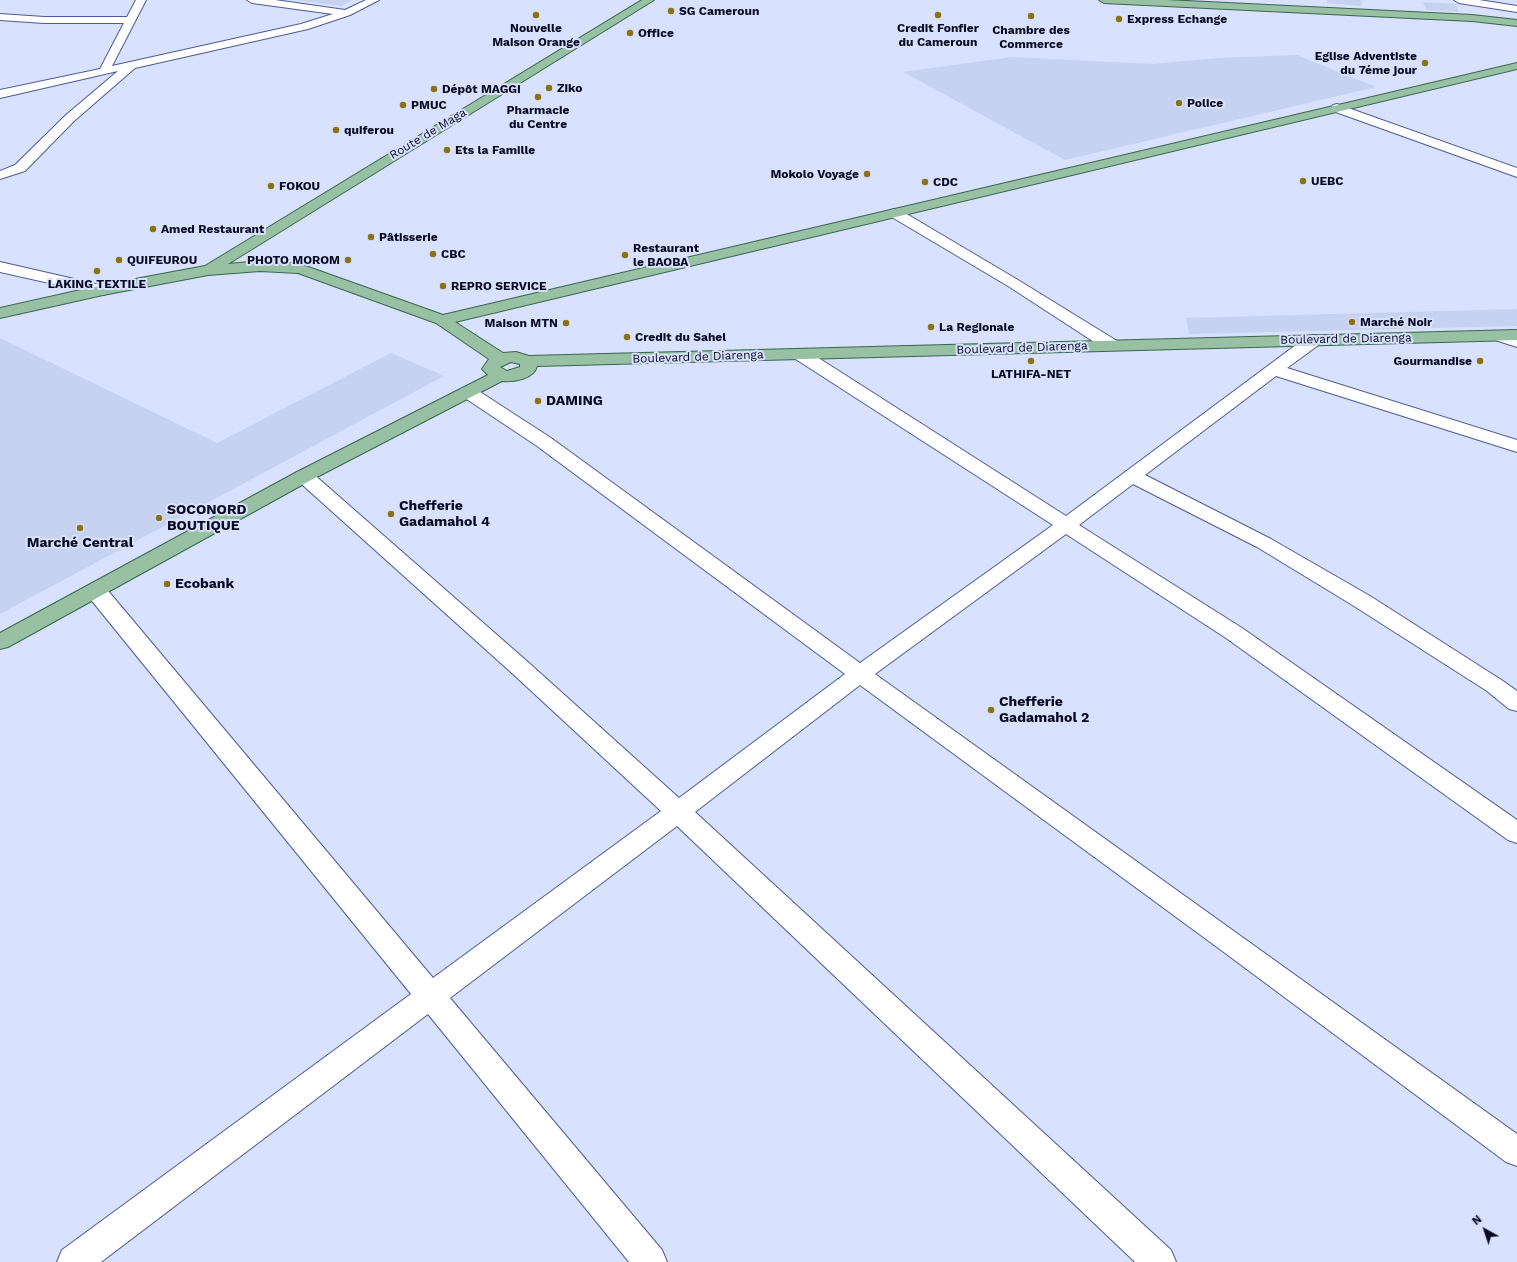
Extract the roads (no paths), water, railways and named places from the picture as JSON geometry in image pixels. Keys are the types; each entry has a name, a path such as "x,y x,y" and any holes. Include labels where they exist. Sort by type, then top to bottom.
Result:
{"main road":[{"name":"Route de Maga","path":"208,270 649,0"},
{"path":"1104,0 1472,18 1517,17"},
{"path":"1478,3 1488,12 1487,18"},
{"path":"1472,18 1517,23"},
{"path":"442,320 1517,66"},
{"path":"0,313 103,290 208,270 260,266 300,269 442,320 500,367 468,392 304,476 96,591 0,642"},
{"name":"Boulevard de Diarenga","path":"500,367 510,376 528,369 529,364 527,361 1517,335"}],"street":[{"path":"104,71 141,0"},
{"path":"252,0 346,13"},
{"path":"0,94 304,27 346,13 374,0"},
{"path":"1459,0 1517,9"},
{"path":"0,17 37,20 130,20"},
{"path":"0,175 20,168 70,118 133,65"},
{"path":"1337,108 1517,173"},
{"path":"895,213 1013,283 1111,346"},
{"path":"0,267 103,290"},
{"path":"1498,336 1517,342"},
{"path":"74,1262 679,812 860,674 1066,525 1314,340"},
{"path":"800,354 1234,633 1517,833"},
{"path":"1274,370 1517,446"},
{"path":"468,392 544,442 1517,1152"},
{"path":"304,476 400,559 679,812 1159,1262"},
{"path":"1132,476 1264,542 1362,601 1495,686 1517,702"},
{"path":"96,591 650,1262"}],"place":[{"name":"SG Cameroun","path":"671,11"},
{"name":"Nouvelle Maison Orange","path":"536,15"},
{"name":"Credit Fonfier du Cameroun","path":"938,15"},
{"name":"Chambre des Commerce","path":"1031,16"},
{"name":"Express Echange","path":"1119,19"},
{"name":"Office","path":"630,33"},
{"name":"Eglise Adventiste du 7éme jour","path":"1425,63"},
{"name":"Ziko","path":"549,88"},
{"name":"Dépôt MAGGI","path":"434,89"},
{"name":"Pharmacie du Centre","path":"538,97"},
{"name":"Police","path":"1179,103"},
{"name":"PMUC","path":"403,105"},
{"name":"quiferou","path":"336,130"},
{"name":"Ets la Famille","path":"447,150"},
{"name":"Mokolo Voyage","path":"867,174"},
{"name":"UEBC","path":"1303,181"},
{"name":"CDC","path":"925,182"},
{"name":"FOKOU","path":"271,186"},
{"name":"Amed Restaurant","path":"153,229"},
{"name":"Pâtisserie","path":"371,237"},
{"name":"CBC","path":"433,254"},
{"name":"Restaurant le BAOBA","path":"625,255"},
{"name":"QUIFEUROU","path":"119,260"},
{"name":"PHOTO MOROM","path":"348,260"},
{"name":"LAKING TEXTILE","path":"97,271"},
{"name":"REPRO SERVICE","path":"443,286"},
{"name":"Marché Noir","path":"1352,322"},
{"name":"Maison MTN","path":"566,323"},
{"name":"La Regionale","path":"931,327"},
{"name":"Credit du Sahel","path":"627,337"},
{"name":"LATHIFA-NET","path":"1031,361"},
{"name":"Gourmandise","path":"1480,361"},
{"name":"DAMING","path":"538,401"},
{"name":"Chefferie Gadamahol 4","path":"391,514"},
{"name":"SOCONORD BOUTIQUE","path":"159,518"},
{"name":"Marché Central","path":"80,528"},
{"name":"Ecobank","path":"167,584"},
{"name":"Chefferie Gadamahol 2","path":"991,710"}]}
